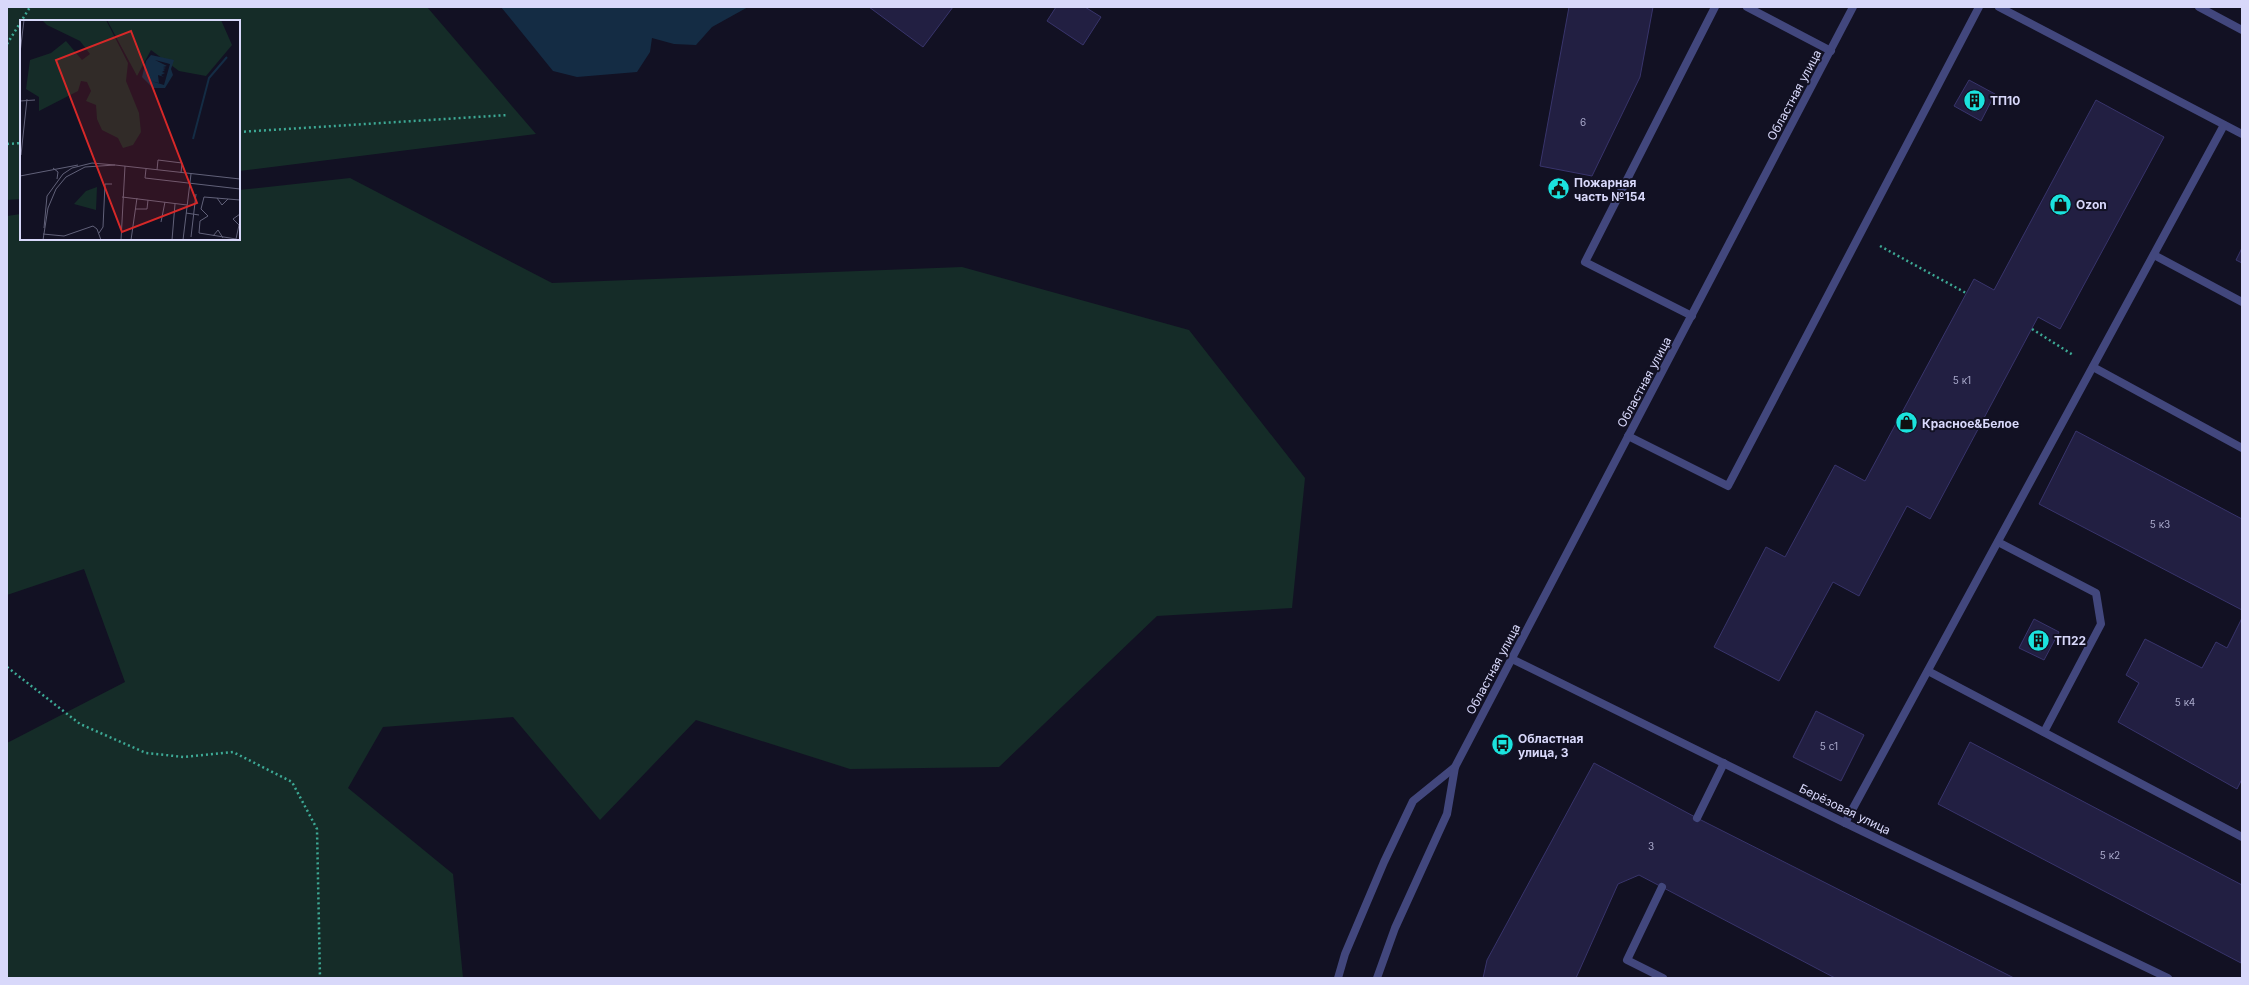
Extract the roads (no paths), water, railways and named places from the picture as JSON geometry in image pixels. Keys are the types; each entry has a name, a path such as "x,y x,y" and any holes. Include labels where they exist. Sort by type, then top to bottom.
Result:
{"street":[{"path":"1692,316 1585,262 1715,7"},
{"path":"1747,7 1831,51"},
{"name":"Областная улица","path":"1377,978 1395,928 1447,814 1455,767 1853,7"},
{"path":"1628,436 1728,486 1979,7"},
{"path":"1999,7 2242,134"},
{"path":"2199,7 2242,30"},
{"path":"1845,823 2224,125"},
{"path":"2154,255 2242,302"},
{"path":"2092,367 2242,448"},
{"path":"1998,542 2096,593 2101,624 2044,732"},
{"name":"Берёзовая улица","path":"1512,659 1845,823 2168,978"},
{"path":"1928,671 2242,837"},
{"path":"1697,818 1724,763"},
{"name":"Областная улица","path":"1338,978 1354,933 1413,801 1455,767"},
{"path":"1662,887 1627,960 1663,978"}],"water":[{"path":"501,7 748,7 712,27 696,45 674,44 652,38 650,52 637,72 577,77 553,71"}],"place":[{"name":"ТП10","path":"1975,100"},
{"name":"Пожарная часть №154","path":"1558,189"},
{"name":"Ozon","path":"2061,204"},
{"name":"Красное&Белое","path":"1906,423"},
{"name":"ТП22","path":"2039,640"},
{"name":"Областная улица, 3","path":"1503,745"}]}
